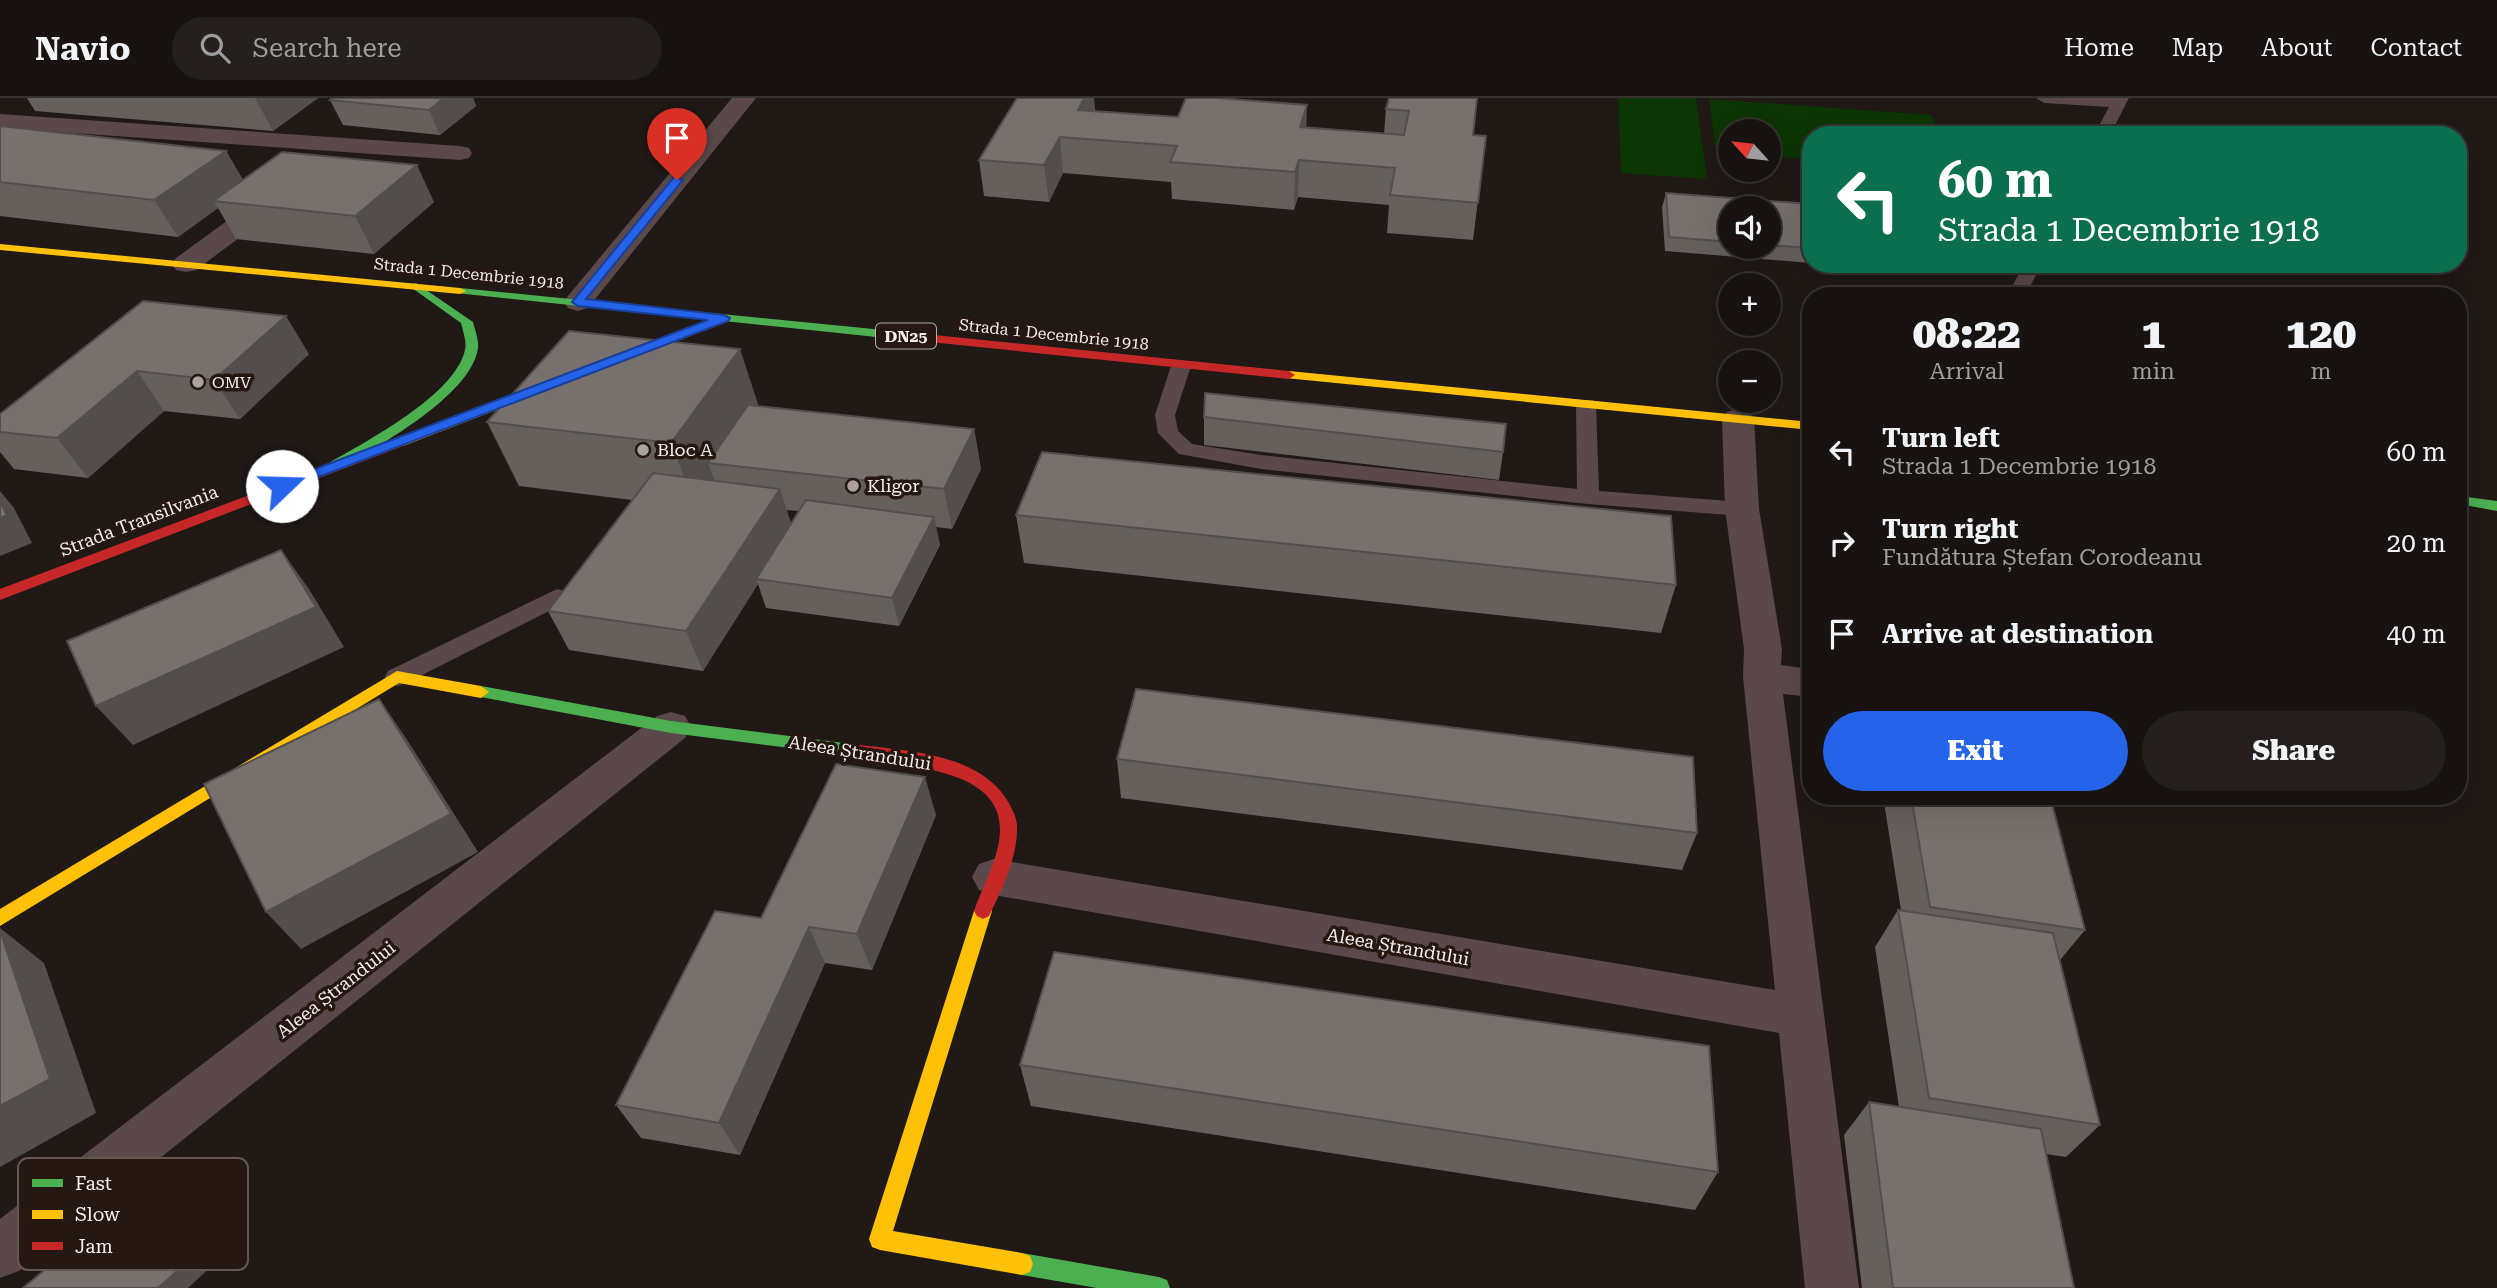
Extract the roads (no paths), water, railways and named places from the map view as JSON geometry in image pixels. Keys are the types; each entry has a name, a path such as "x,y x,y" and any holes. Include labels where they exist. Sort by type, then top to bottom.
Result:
{"main road":[{"name":"Strada 1 Decembrie 1918","path":"0,247 414,285 1181,366 1802,425"},
{"path":"334,467 409,421 455,383 472,351 467,322 414,285"},
{"path":"594,368 724,318"},
{"name":"Strada Transilvania","path":"0,595 568,378"},
{"path":"2467,501 2497,506"},
{"path":"0,918 397,677"},
{"name":"Aleea Ștrandului","path":"397,677 671,727 870,752 938,765 978,779 997,798 1009,826 1005,850 993,877 880,1239 1159,1288"}],"street":[{"path":"0,115 30,98"},
{"path":"578,302 744,98"},
{"path":"0,121 317,156 343,135 460,153"},
{"path":"186,264 294,185"},
{"path":"1738,419 1742,509 1763,649 1762,677 1832,1288"},
{"path":"1762,677 1802,682"},
{"name":"Aleea Ștrandului","path":"120,1158 671,727"},
{"name":"Aleea Ștrandului","path":"993,877 1802,1016"},
{"name":"Aleea Ștrandului","path":"0,1252 18,1238"}],"lane":[{"path":"2044,98 2120,100 2107,126"},
{"path":"1181,366 1165,415 1168,433 1186,449 1261,462 1588,497 1742,509"},
{"path":"1586,404 1588,497"},
{"path":"397,677 557,597"}],"place":[{"name":"OMV","path":"198,382"},
{"name":"Bloc A","path":"643,450"},
{"name":"Kligor","path":"853,486"}]}
